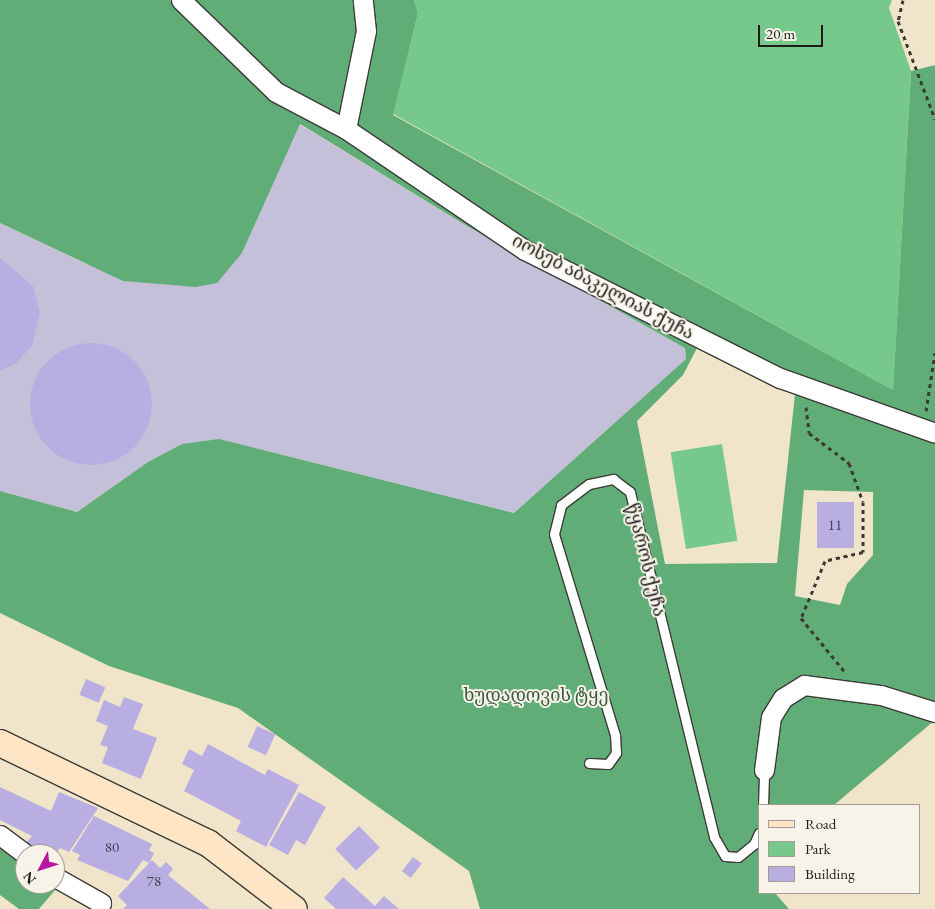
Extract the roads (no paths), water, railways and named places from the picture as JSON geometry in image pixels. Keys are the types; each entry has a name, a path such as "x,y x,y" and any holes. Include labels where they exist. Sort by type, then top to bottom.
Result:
{"main road":[{"path":"0,743 208,843 294,909"}],"street":[{"name":"იოსებ აბაკელიას ქუჩა","path":"181,0 276,92 346,129 525,250 804,387 929,431"},
{"path":"346,129 366,31 364,0"},
{"path":"764,770 771,717 782,698 804,685 860,690 935,712"},
{"path":"0,835 15,846"},
{"path":"65,883 101,903"}],"lane":[{"name":"წყაროს ქუჩა","path":"589,763 608,764 616,753 615,735 554,534 561,505 589,484 613,478 630,492 714,837 725,856 738,857 754,844 758,835"},
{"path":"763,804 764,770"}],"park label":[{"name":"ხუდადოვის ტყე","path":"536,695"}]}
